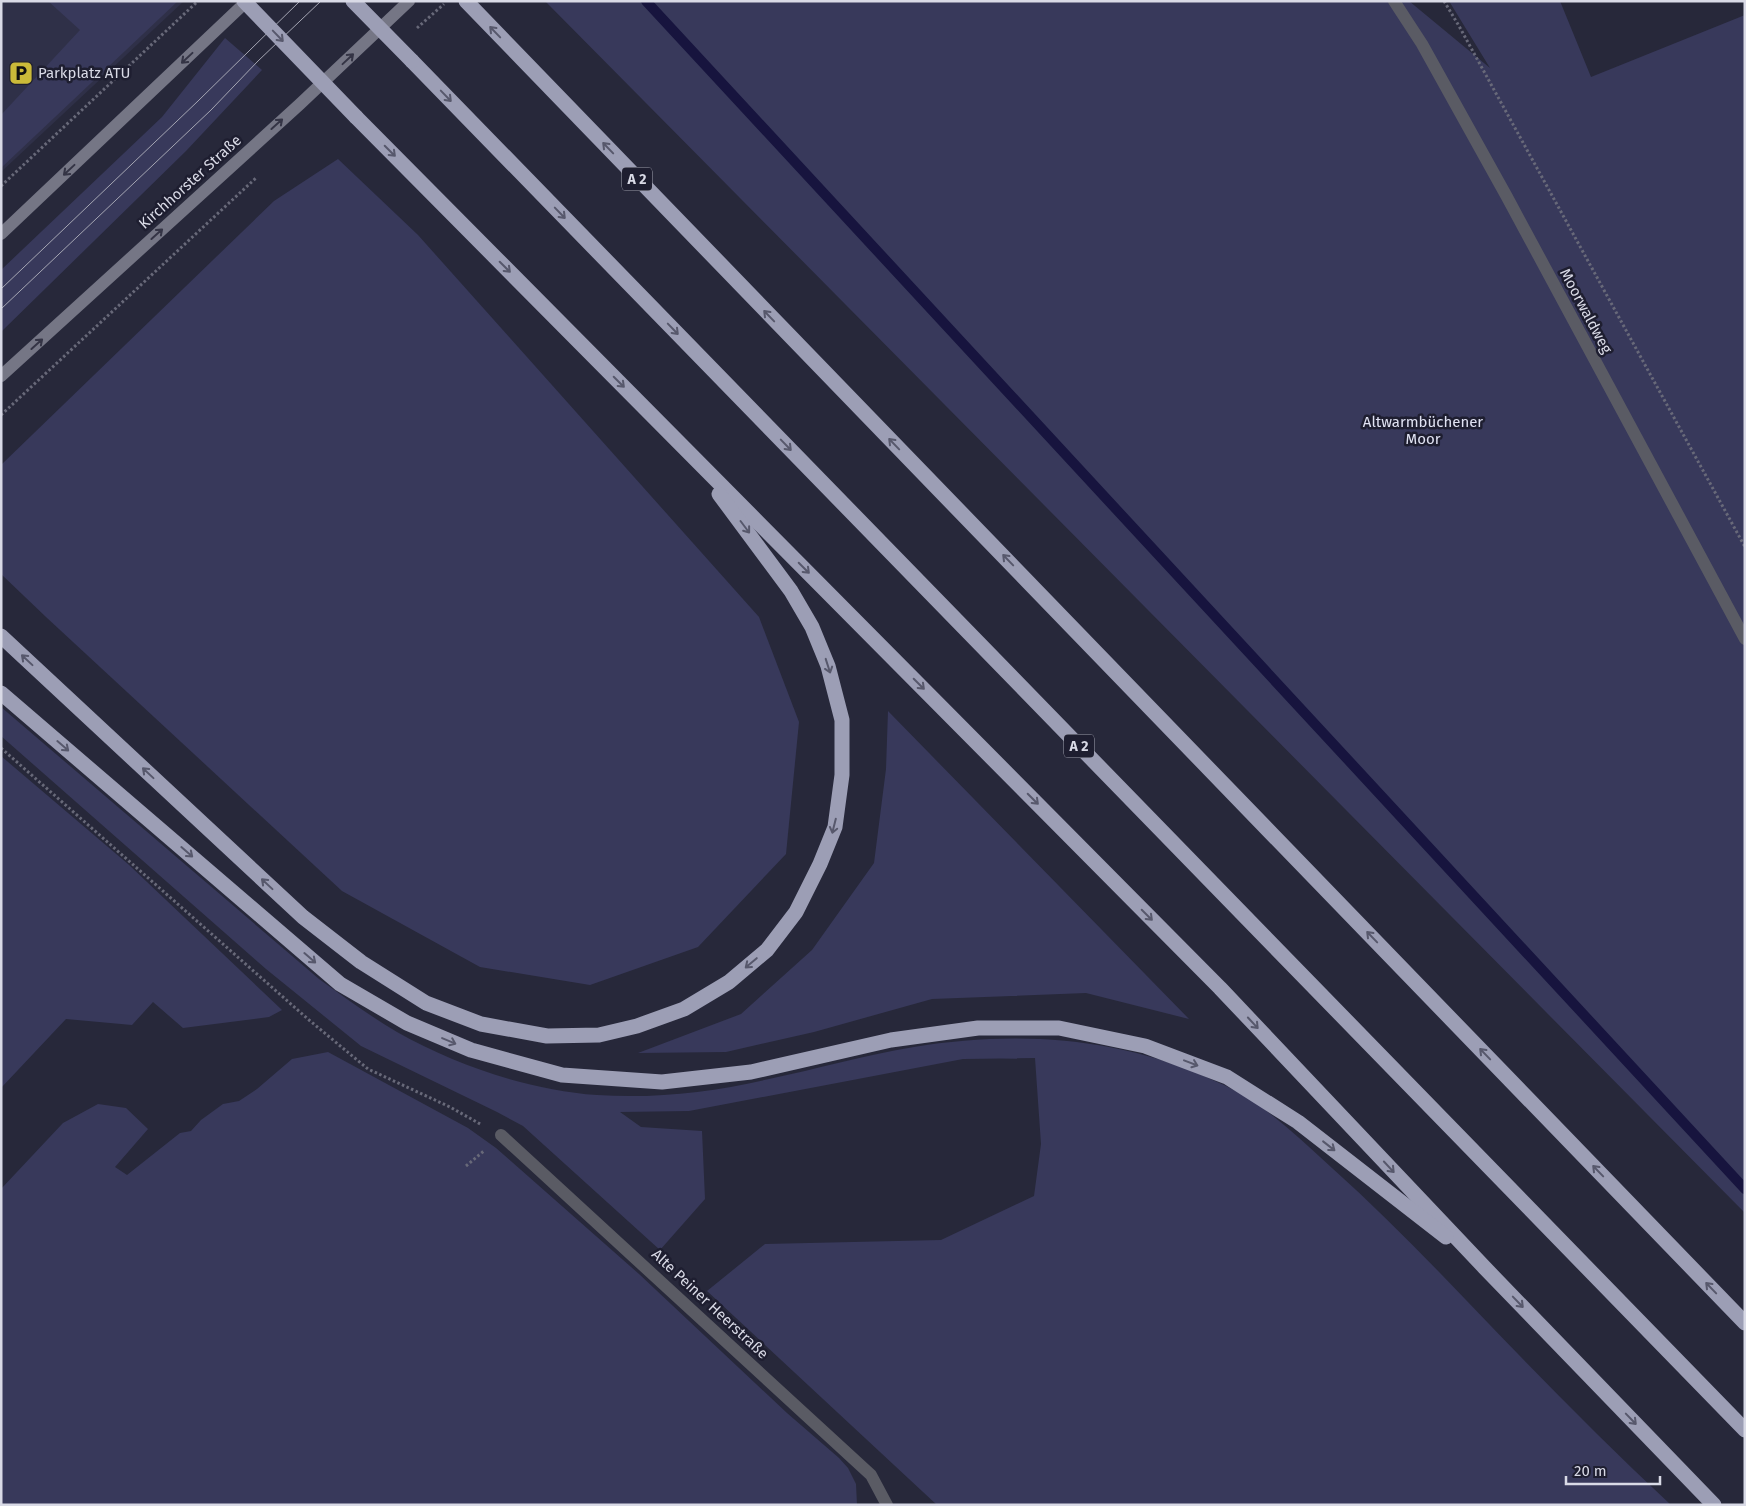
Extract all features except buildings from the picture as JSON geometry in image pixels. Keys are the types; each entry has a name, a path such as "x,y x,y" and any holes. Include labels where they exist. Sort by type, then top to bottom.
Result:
{"highway":[{"path":"245,1 356,117 1220,988 1484,1267 1714,1505"},
{"name":"A 2","path":"353,1 1745,1430"},
{"name":"A 2","path":"468,4 1745,1323"},
{"path":"1,636 303,917 361,962 426,1003 481,1024 547,1036 599,1035 637,1026 684,1010 729,982 767,950 796,912 820,864 834,827 842,775 842,720 828,666 812,627 791,591 760,547 684,447"},
{"path":"1,693 340,984 407,1023 471,1050 562,1076 662,1082 751,1072 891,1040 978,1028 1059,1028 1145,1046 1227,1077 1298,1122 1484,1267"}],"main road":[{"path":"1,234 245,1"},
{"name":"Kirchhorster Straße","path":"1,376 300,104 409,1"}],"street":[{"name":"Moorwaldweg","path":"1394,1 1422,44 1745,639"},
{"name":"Alte Peiner Heerstraße","path":"501,1135 871,1475 887,1505"}],"path":[{"path":"1,186 198,1"},
{"path":"410,34 448,1"},
{"path":"1444,1 1745,546"},
{"path":"1,415 264,170"},
{"path":"1,748 309,1020 368,1069 450,1107 501,1135"}],"shaded area":[{"path":"1,1 184,1 1,172"}],"green space":[{"path":"48,1 178,1 1,168 1,115 80,30"},
{"name":"Altwarmbüchener Moor","path":"545,1 1409,1 1490,68 1449,1 1560,1 1591,77 1745,15 1745,1213"},
{"path":"225,38 262,70 186,151 1,332 1,270 162,117"},
{"path":"338,159 418,235 759,617 799,722 786,854 698,947 590,985 480,967 342,891 1,574 1,465 274,201"},
{"path":"1,707 319,979 397,1032 469,1066 494,1074 520,1082 571,1092 618,1096 662,1095 748,1084 914,1047 988,1039 1025,1039 1099,1045 1135,1053 1171,1063 1225,1085 1255,1102 1275,1118 1367,1200 1567,1404 1671,1505 937,1505 707,1291 765,1244 941,1240 1034,1196 1041,1144 1035,1058 963,1059 689,1111 620,1112 641,1127 702,1131 705,1199 660,1250 523,1126 361,1046 266,969 1,736"},
{"path":"888,711 1189,1019 1086,993 932,999 814,1032 726,1052 638,1053 741,1014 812,950 874,863 886,769"},
{"path":"1,756 128,864 282,1010 269,1017 183,1028 153,1002 132,1025 66,1019 1,1088"},
{"path":"328,1052 468,1128 496,1148 639,1274 787,1413 839,1458 848,1468 856,1484 857,1505 1,1505 1,1189 63,1123 98,1104 126,1108 148,1129 115,1167 127,1175 180,1133 191,1131 201,1120 223,1104 239,1101 257,1089 292,1059"}],"waterway":[{"path":"646,1 1745,1189"}],"tram line":[{"path":"1,289 300,1"},
{"path":"1,309 211,110 258,61 321,1"}],"place":[{"name":"Parkplatz ATU","path":"21,73"}]}
